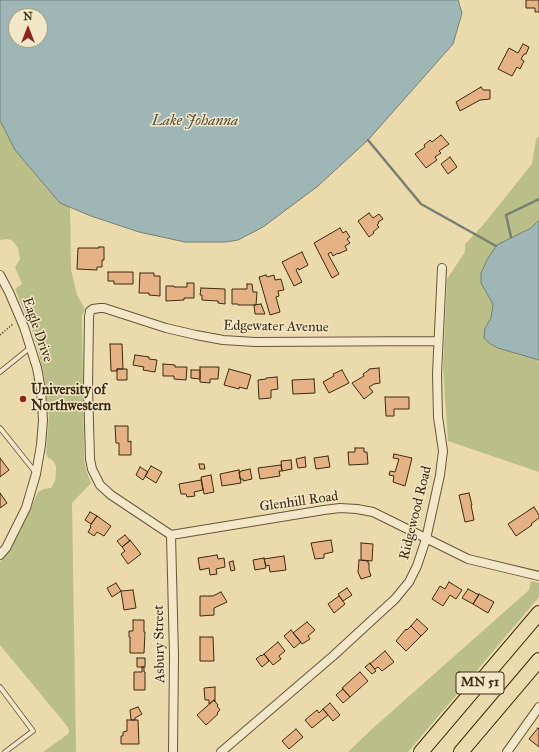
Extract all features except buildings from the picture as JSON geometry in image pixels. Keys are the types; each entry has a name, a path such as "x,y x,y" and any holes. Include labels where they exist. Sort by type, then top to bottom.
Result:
{"highway":[{"name":"MN 51","path":"420,752 539,613"},
{"name":"MN 51","path":"461,752 539,660"}],"street":[{"name":"Ridgewood Road","path":"221,752 333,656 395,599 409,582 420,558 426,539 440,475 443,451 438,417 437,374 442,268"},
{"name":"Eagle Drive","path":"0,555 6,548 26,508 36,474 41,445 43,420 41,390 31,347 9,292 1,280"},
{"name":"Edgewater Avenue","path":"171,535 111,495 100,485 92,469 90,459 88,387 90,311 96,308 104,308 166,328 223,340 255,342 438,341"},
{"name":"Glenhill Road","path":"171,535 324,510 340,508 357,509 373,512 468,559 539,576"},
{"name":"Asbury Street","path":"171,535 174,656 173,752"},
{"path":"507,752 539,707"}],"lane":[{"path":"0,372 31,347"},
{"path":"0,428 36,474"},
{"path":"0,687 33,731 6,752"}],"path":[{"path":"0,335 20,318"}],"green space":[{"path":"0,121 15,150 60,203 70,207 71,270 77,295 85,309 82,316 84,458 86,470 91,483 72,503 76,752 43,752 68,734 68,727 0,645 0,562 15,540 38,492 51,488 55,481 56,467 54,462 48,458 46,454 49,417 45,381 40,358 33,332 15,289 22,284 15,267 20,259 18,248 12,240 0,240"},
{"path":"539,136 539,472 448,441 443,368 447,279 465,252 465,244 483,225 532,164 536,139"},
{"path":"531,581 539,583 539,597 408,752 348,752 529,590"}],"water":[{"name":"Lake Johanna","path":"0,0 458,0 462,13 453,44 368,140 318,186 263,227 238,240 226,242 185,242 139,232 91,216 60,203 15,150 0,121"},
{"path":"539,220 539,360 498,348 484,338 485,328 491,318 493,304 481,283 481,273 488,258 497,245 531,228"}],"waterway":[{"path":"368,140 421,204 496,246"},
{"path":"511,237 506,215 539,199"}],"place":[{"name":"University of Northwestern","path":"23,399"}]}
